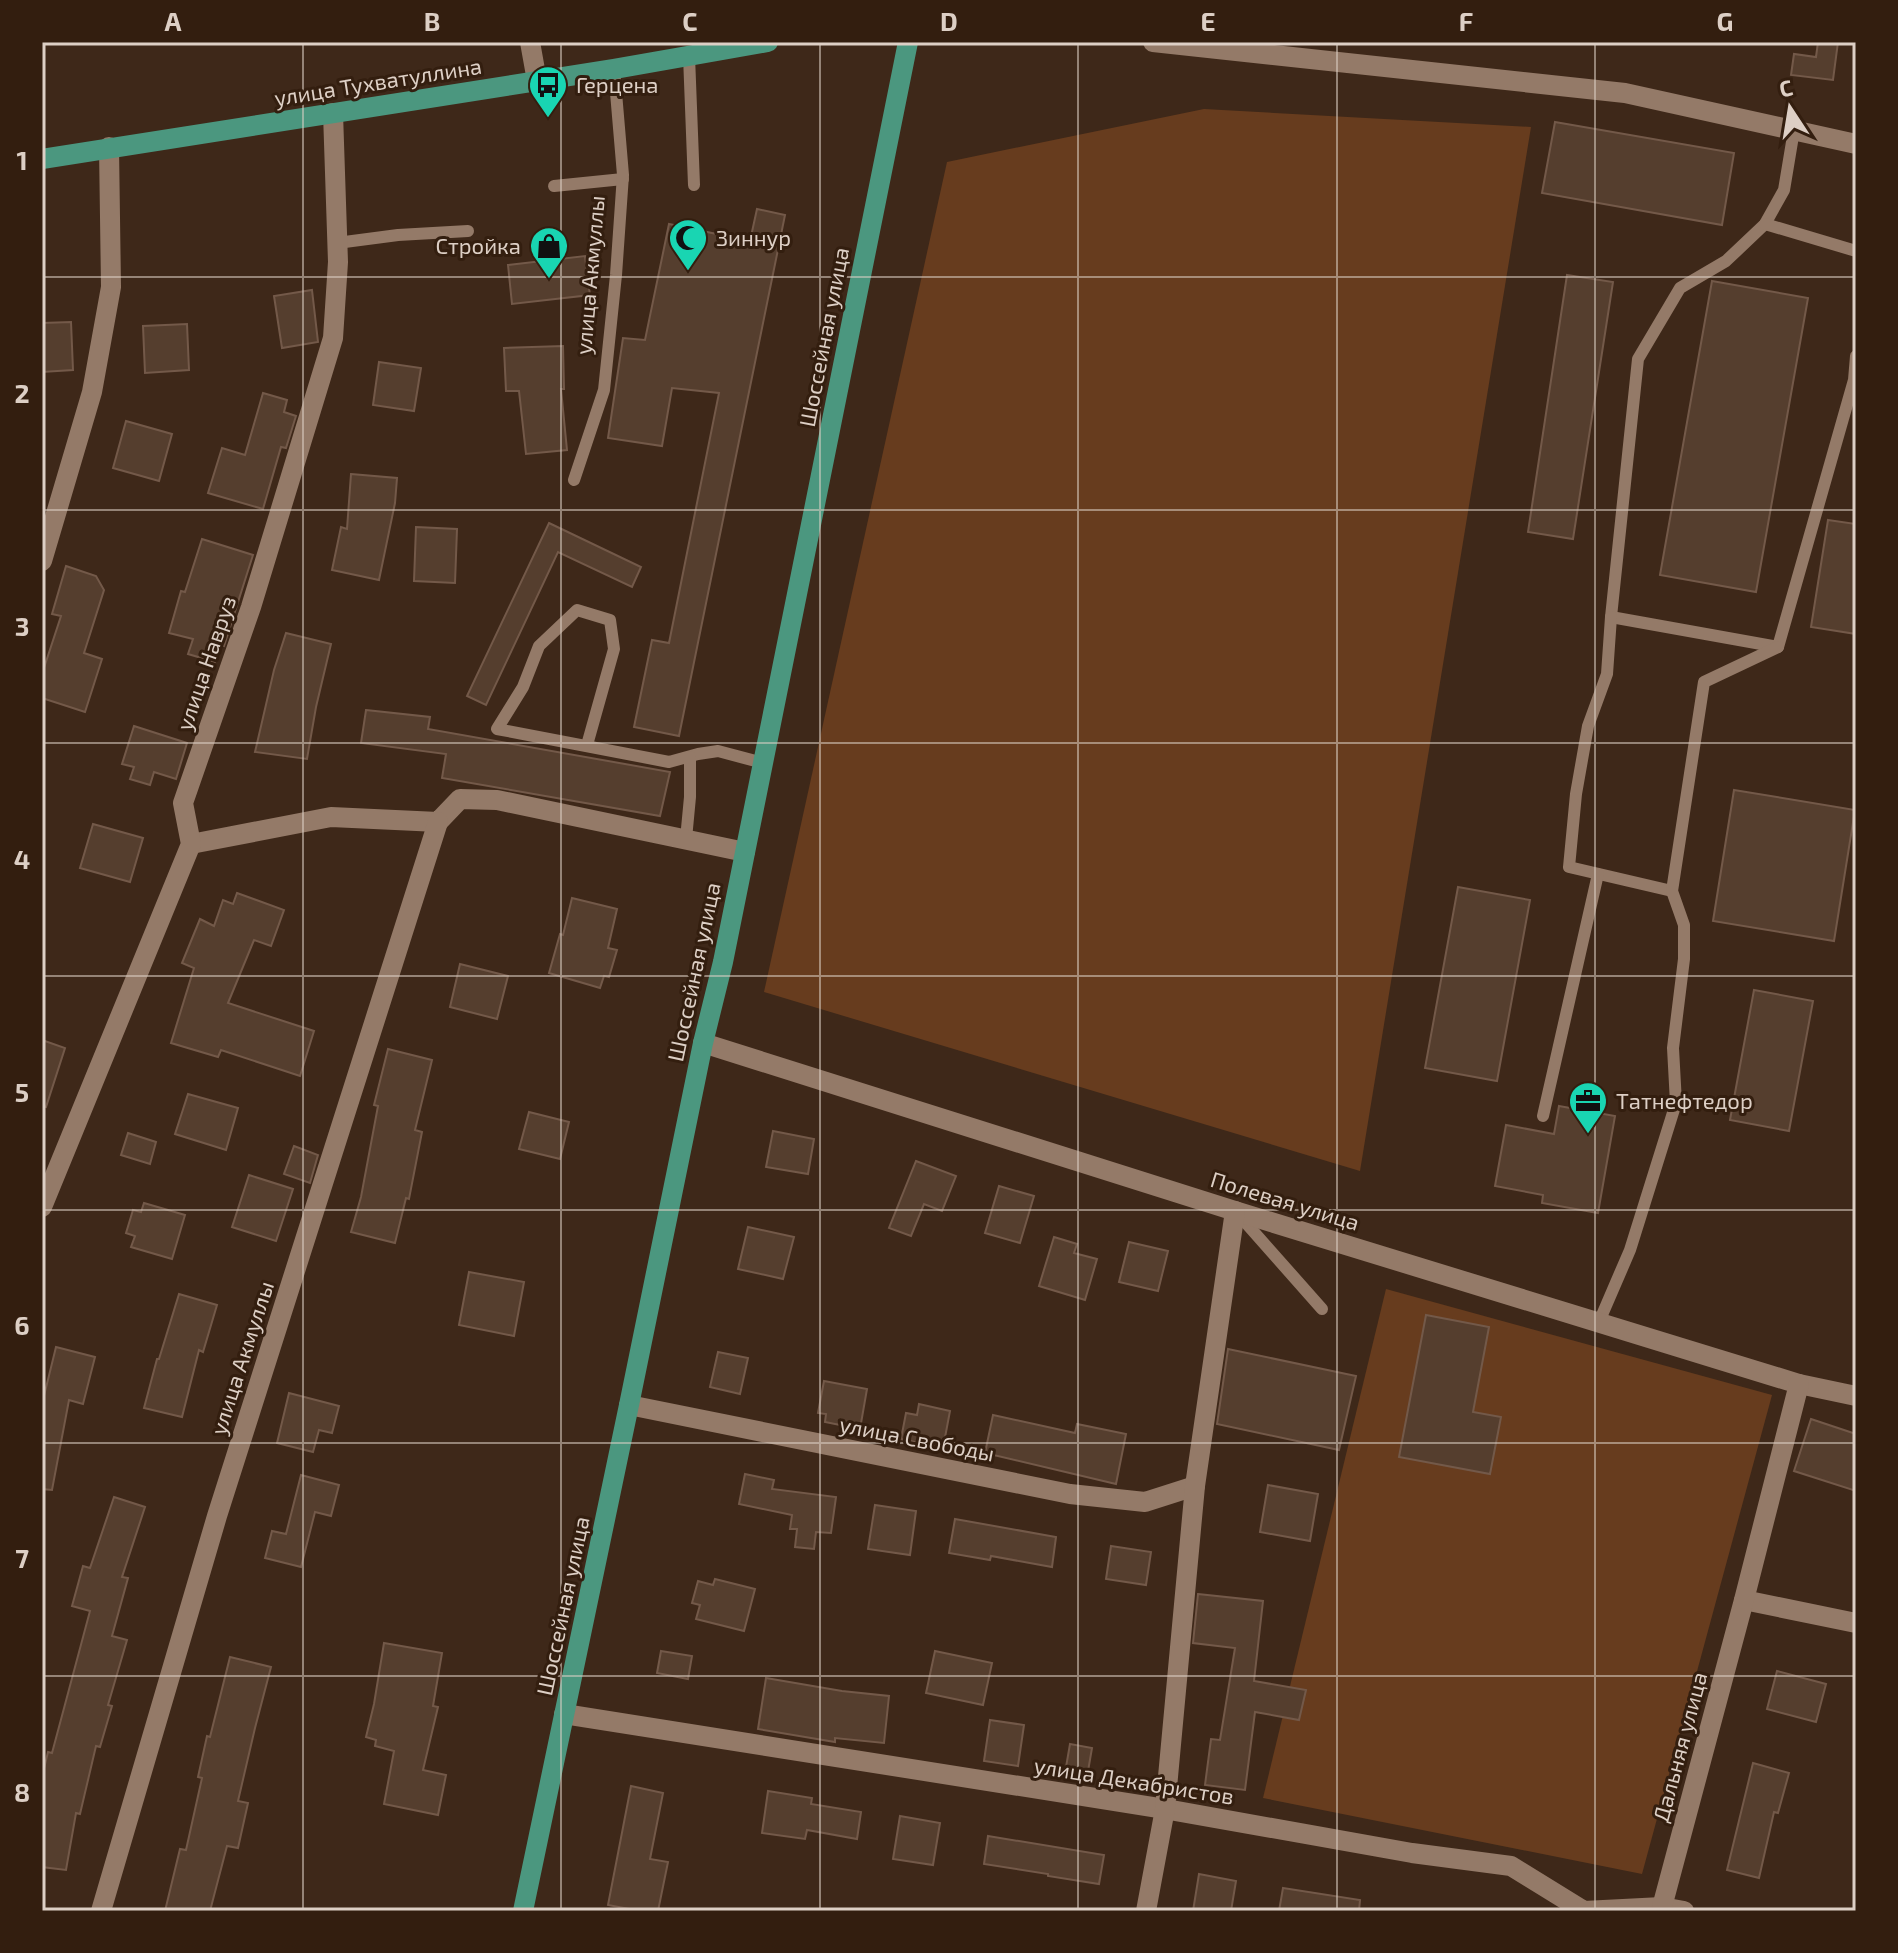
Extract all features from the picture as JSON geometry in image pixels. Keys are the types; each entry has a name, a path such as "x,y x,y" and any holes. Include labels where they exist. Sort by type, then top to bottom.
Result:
{"main road":[{"name":"улица Тухватуллина","path":"42,159 768,42"},
{"name":"Шоссейная улица","path":"523,1911 703,1043 723,962 908,42"}],"street":[{"path":"530,42 537,81"},
{"path":"1153,42 1625,93 1856,144"},
{"name":"улица Навруз","path":"191,844 183,803 251,607 333,338 338,262 333,113"},
{"path":"42,561 92,392 111,287 109,147"},
{"path":"42,1207 191,844 331,817 438,822 460,799 497,800 745,852"},
{"name":"улица Акмуллы","path":"101,1911 217,1516 438,822"},
{"name":"Полевая улица","path":"703,1043 1799,1384 1856,1396"},
{"path":"1146,1911 1165,1809 1195,1486 1235,1211"},
{"name":"Дальняя улица","path":"1662,1907 1799,1384"},
{"name":"улица Свободы","path":"629,1405 1070,1494 1145,1502 1195,1486"},
{"path":"1744,1600 1856,1623"},
{"name":"улица Декабристов","path":"564,1714 1165,1809 1412,1853 1511,1866 1584,1911 1662,1907 1684,1911"}],"lane":[{"path":"689,56 694,185"},
{"name":"улица Акмуллы","path":"574,480 604,390 616,275 623,179 614,69"},
{"path":"1672,891 1569,867 1574,810 1588,726 1607,674 1638,359 1680,288 1726,261 1765,224 1784,190 1794,130"},
{"path":"554,186 623,179"},
{"path":"1765,224 1856,251"},
{"path":"337,243 398,235 468,231"},
{"path":"1599,1322 1630,1250 1676,1103 1673,1048 1684,959 1684,925 1672,891 1704,682 1778,647 1854,380 1856,356"},
{"path":"587,745 614,649 610,620 577,610 539,646 523,687 497,729 669,762 718,751 763,763"},
{"path":"1611,617 1778,647"},
{"path":"686,839 690,757"},
{"path":"1543,1116 1598,874"},
{"path":"1235,1211 1322,1309"}],"shaded area":[{"path":"1204,109 1531,127 1360,1171 764,992 947,162"},
{"path":"1386,1289 1772,1395 1642,1874 1263,1798"}],"building":[{"path":"1818,42 1838,42 1833,80 1791,75 1794,54 1816,57"},
{"path":"1555,122 1734,153 1722,225 1542,193"},
{"path":"757,209 785,215 679,736 634,727 652,640 669,643 719,393 672,388 662,446 608,438 623,338 645,340 669,224 750,241"},
{"name":"Стройка","path":"585,256 590,295 512,304 508,265"},
{"path":"1567,275 1613,282 1573,539 1528,532"},
{"path":"1712,281 1808,298 1756,592 1660,575"},
{"path":"312,290 318,342 282,348 274,296"},
{"path":"71,322 73,370 42,372 42,323"},
{"path":"187,324 189,370 145,373 143,326"},
{"path":"563,346 564,389 561,389 567,450 526,454 519,391 506,391 504,348"},
{"path":"379,362 421,368 414,411 373,405"},
{"path":"263,393 287,400 284,412 296,416 286,448 281,447 263,509 208,493 222,448 245,455"},
{"path":"126,421 172,434 159,481 113,468"},
{"path":"351,474 397,478 379,580 332,570 341,527 347,529"},
{"path":"1828,520 1856,524 1856,634 1811,627"},
{"path":"549,523 641,567 632,587 558,552 486,705 467,696"},
{"path":"416,527 457,529 455,583 414,581"},
{"path":"202,539 253,555 224,646 219,645 215,662 188,654 193,639 169,633 181,591 185,592"},
{"path":"66,566 96,576 104,590 84,653 102,659 85,712 42,698 42,674 61,616 52,614"},
{"path":"286,633 331,644 307,759 255,752"},
{"path":"366,710 430,717 428,729 670,772 660,816 442,778 446,754 361,743"},
{"path":"134,726 187,743 176,779 154,772 150,785 130,779 134,767 122,764"},
{"path":"1734,790 1855,810 1834,941 1713,921"},
{"path":"93,824 143,838 130,882 80,868"},
{"path":"1458,887 1530,900 1497,1081 1425,1068"},
{"path":"237,893 284,910 271,946 254,940 228,1003 314,1031 300,1076 221,1050 218,1057 171,1043 194,968 182,963 200,919 214,926 223,900 233,904"},
{"path":"572,898 617,909 608,948 617,950 609,977 604,976 600,988 549,973"},
{"path":"460,964 508,976 497,1019 450,1007"},
{"path":"1754,990 1813,1001 1789,1131 1730,1120"},
{"path":"42,1040 65,1048 46,1107 42,1106"},
{"path":"388,1049 432,1060 415,1130 422,1132 409,1199 406,1198 395,1243 351,1232 361,1197 378,1106 374,1105"},
{"path":"188,1094 238,1108 226,1150 175,1134"},
{"path":"1559,1106 1615,1116 1598,1213 1542,1203 1543,1195 1495,1186 1506,1125 1554,1134"},
{"path":"529,1112 569,1122 560,1159 519,1149"},
{"path":"773,1131 814,1139 808,1174 766,1167"},
{"path":"128,1133 156,1142 150,1164 121,1155"},
{"path":"294,1146 318,1155 310,1183 284,1174"},
{"path":"916,1161 956,1176 942,1211 924,1204 911,1236 889,1228"},
{"path":"249,1175 293,1189 276,1241 232,1227"},
{"path":"999,1186 1034,1196 1020,1243 985,1233"},
{"path":"144,1203 185,1215 172,1259 131,1247 135,1236 126,1233 133,1210 141,1212"},
{"path":"748,1227 794,1237 783,1279 738,1269"},
{"path":"1054,1237 1077,1244 1074,1253 1097,1259 1085,1300 1039,1286"},
{"path":"1129,1242 1168,1251 1158,1291 1119,1282"},
{"path":"469,1272 524,1282 514,1336 459,1325"},
{"path":"179,1294 217,1305 203,1352 199,1350 182,1417 144,1408"},
{"path":"1426,1315 1489,1327 1473,1412 1501,1417 1490,1474 1399,1457"},
{"path":"56,1347 95,1357 83,1404 69,1400 52,1490 42,1489 42,1404"},
{"path":"1228,1349 1356,1376 1339,1450 1217,1424"},
{"path":"718,1352 748,1358 740,1394 710,1387"},
{"path":"824,1381 867,1389 860,1429 825,1422 826,1414 818,1413"},
{"path":"289,1393 339,1406 332,1433 319,1430 313,1452 277,1443"},
{"path":"919,1404 950,1411 943,1448 901,1439 906,1413 917,1415"},
{"path":"993,1415 1075,1433 1077,1424 1126,1434 1116,1484 985,1453"},
{"path":"1811,1419 1856,1434 1856,1491 1794,1471"},
{"path":"745,1474 774,1480 772,1489 836,1497 831,1533 816,1532 814,1549 795,1547 797,1529 790,1529 792,1515 739,1504"},
{"path":"301,1475 339,1485 331,1516 315,1512 301,1567 265,1558 272,1531 286,1534"},
{"path":"1268,1485 1318,1494 1310,1541 1260,1532"},
{"path":"114,1497 145,1507 122,1577 128,1578 112,1636 127,1640 108,1705 112,1706 100,1747 96,1746 80,1814 76,1813 66,1870 42,1867 42,1777 48,1752 52,1753 90,1611 72,1606 83,1566 90,1568"},
{"path":"875,1505 916,1511 910,1555 868,1549"},
{"path":"955,1519 1056,1537 1052,1567 991,1556 990,1560 949,1553"},
{"path":"1111,1546 1151,1552 1146,1585 1106,1579"},
{"path":"715,1579 755,1589 744,1631 696,1619 700,1605 692,1603 698,1581 713,1585"},
{"path":"1198,1594 1263,1601 1254,1681 1306,1690 1299,1720 1255,1712 1245,1790 1205,1785 1211,1739 1220,1740 1235,1648 1193,1643"},
{"path":"384,1643 442,1653 433,1706 438,1707 423,1770 446,1775 438,1815 384,1804 394,1751 375,1746 376,1740 366,1737"},
{"path":"661,1651 692,1656 688,1679 657,1673"},
{"path":"935,1651 992,1663 983,1705 926,1693"},
{"path":"230,1657 271,1667 238,1801 248,1803 238,1848 227,1846 210,1911 165,1911 180,1849 186,1850 202,1778 198,1777 207,1736 210,1737"},
{"path":"1777,1671 1826,1684 1816,1722 1767,1709"},
{"path":"766,1678 889,1696 884,1743 835,1738 835,1742 758,1729"},
{"path":"990,1720 1024,1725 1018,1766 984,1761"},
{"path":"1070,1744 1092,1748 1087,1777 1065,1773"},
{"path":"1753,1763 1789,1773 1778,1813 1774,1812 1759,1878 1727,1870"},
{"path":"631,1786 663,1793 650,1859 668,1862 658,1911 608,1905"},
{"path":"768,1791 812,1798 811,1804 861,1812 857,1839 807,1830 805,1839 762,1833"},
{"path":"900,1816 940,1823 933,1865 893,1859"},
{"path":"988,1836 1104,1855 1099,1884 984,1864"},
{"path":"1199,1874 1236,1881 1231,1911 1193,1911"},
{"path":"1283,1888 1360,1900 1359,1911 1279,1911"}],"place":[{"name":"Герцена","path":"548,119"},
{"name":"Зиннур","path":"688,272"},
{"name":"Стройка","path":"549,280"},
{"name":"Татнефтедор","path":"1588,1135"}]}
